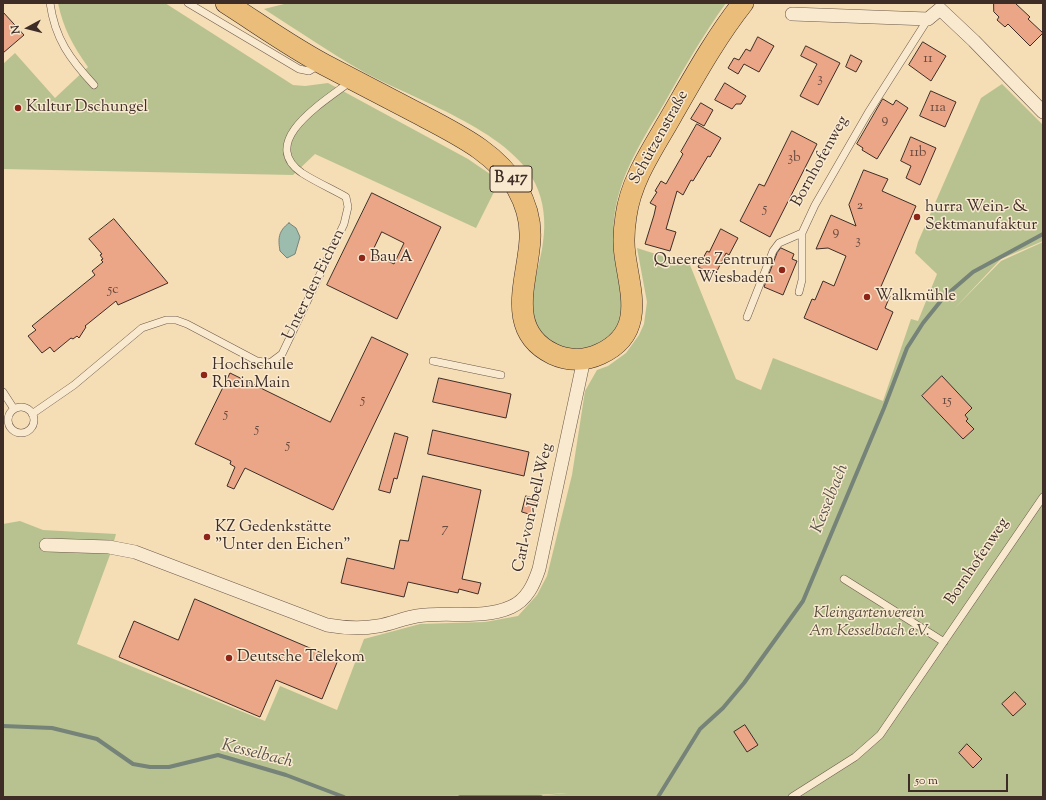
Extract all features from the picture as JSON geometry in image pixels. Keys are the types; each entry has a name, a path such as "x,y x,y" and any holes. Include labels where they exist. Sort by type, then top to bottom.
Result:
{"main road":[{"name":"B 417","path":"226,3 322,64 467,140 499,164 509,176 523,201 529,228 529,250 521,300 523,318 526,326 536,341 550,352 566,358 584,359"},
{"name":"Schützenstraße","path":"584,359 602,354 619,340 627,329 633,302 624,242 631,191 642,168 693,78 743,3"}],"street":[{"name":"Bornhofenweg","path":"928,19 943,6 974,41 1043,112"},
{"path":"792,14 928,19"},
{"name":"Carl-von-Ibell-Weg","path":"46,545 109,547 135,552 326,625 344,628 379,626 416,616 487,613 511,608 527,594 533,586 539,569 584,359"}],"lane":[{"path":"50,3 54,25 66,52 94,85"},
{"path":"188,3 299,69 309,71 322,64"},
{"name":"Bornhofenweg","path":"747,317 773,251 779,243 802,233 815,205 871,107 928,19"},
{"name":"Unter den Eichen","path":"32,414 74,385 142,328 166,320 176,320 187,324 257,361 270,363 282,354 344,224 348,208 346,197 302,173 292,163 287,152 288,140 290,134 300,121 352,80"},
{"path":"799,292 802,280 802,233"},
{"path":"433,361 501,375"},
{"path":"3,392 14,409"},
{"path":"22,407 32,414 34,422 30,430 26,433 17,433 6,427 8,418 14,409 22,407"},
{"name":"Bornhofenweg","path":"792,797 869,747 880,735 1043,497"},
{"path":"844,579 944,642"}],"green space":[{"path":"58,3 165,3 293,85 305,86 328,83 468,159 490,174 498,184 476,228 315,154 293,175 3,169 3,64 15,53 55,98 88,67 69,36"},
{"path":"288,3 726,3 694,52 640,144 626,173 616,204 614,220 614,235 621,283 621,314 616,328 606,340 602,343 587,348 577,349 564,347 548,340 536,325 532,302 543,242 544,219 538,190 522,164 504,147 482,132 458,118 362,71 264,9"},
{"name":"Kleingartenverein Am Kesselbach e.V.","path":"1002,84 1043,125 1043,241 1001,259 953,310 1001,261 1043,242 1043,797 524,797 567,793 509,797 3,797 3,524 20,521 43,530 116,534 111,552 77,644 265,721 280,686 337,710 364,639 420,624 485,622 518,616 537,595 547,576 572,475 585,391 597,370 608,366 626,353 639,335 644,324 647,302 637,248 690,265 736,379 761,390 773,358 883,401 911,319 918,321 937,274 915,253 918,242 981,98"}],"shaded area":[{"path":"289,223 296,228 300,237 295,254 287,258 280,251 279,239 281,232"}],"building":[{"path":"994,3 1015,3 1030,17 1028,19 1043,33 1030,46 1008,24 1005,27 997,20 999,17 994,12"},
{"path":"3,12 24,35 3,53"},
{"path":"758,37 774,46 759,72 744,64 738,74 728,68 734,58 739,60 746,49 750,51"},
{"path":"923,42 946,56 931,81 909,65"},
{"path":"806,46 840,63 818,105 800,96 817,64 801,56"},
{"path":"851,55 862,61 856,72 846,67"},
{"path":"725,83 746,96 741,104 736,104 732,109 715,100"},
{"path":"931,91 956,102 945,127 920,116"},
{"path":"883,99 893,105 896,100 908,108 877,159 862,150 863,148 857,144"},
{"path":"701,103 713,110 704,126 691,119"},
{"path":"697,124 721,138 693,181 691,180 683,195 677,191 666,229 676,232 670,251 645,244 656,206 650,203 657,192 655,191 661,181 666,184 683,154 681,152"},
{"path":"792,131 817,144 770,237 740,221 759,184 764,186"},
{"path":"911,137 936,148 920,185 906,178 911,166 901,161"},
{"path":"864,170 888,179 882,191 916,206 879,291 890,296 885,308 893,312 877,350 804,318 812,299 815,300 823,281 834,286 846,256 828,248 816,249 831,215 856,226 849,205"},
{"name":"Bau A","path":"372,193 441,227 397,319 327,285","holes":["382,232 404,243 394,264 372,253"]},
{"path":"114,219 168,283 118,305 116,301 85,326 86,327 79,338 77,336 73,339 71,338 54,352 50,347 42,353 28,336 36,330 32,326 95,275 92,271 103,262 101,260 103,259 100,255 102,254 89,239"},
{"path":"721,229 738,238 729,255 726,253 715,275 698,267 707,251 709,252"},
{"path":"781,248 794,254 792,259 797,261 783,295 764,287 777,253"},
{"path":"372,337 408,354 333,510 245,468 234,489 227,486 235,467 230,464 231,461 195,444 230,373 330,422"},
{"path":"942,376 972,408 965,415 968,419 966,421 974,429 963,439 922,396"},
{"path":"439,378 511,394 506,418 433,402"},
{"path":"433,430 529,452 524,476 428,454"},
{"path":"395,433 408,437 397,479 394,478 390,493 379,490"},
{"path":"423,476 481,490 462,579 481,583 478,594 459,589 458,593 408,582 404,597 341,583 347,558 394,569 400,540 408,541"},
{"path":"526,496 536,499 532,515 522,512"},
{"name":"Deutsche Telekom","path":"195,599 338,660 322,699 276,680 260,717 119,657 134,621 178,640"},
{"path":"1015,692 1026,704 1013,716 1002,704"},
{"path":"745,725 758,745 747,752 734,732"},
{"path":"967,744 982,759 973,768 959,753"}],"waterway":[{"name":"Kesselbach","path":"658,797 700,729 723,708 744,683 803,601 884,408 907,348 923,323 944,297 973,272 1043,234"},
{"name":"Kesselbach","path":"3,726 52,728 97,739 133,764 150,767 169,767 218,755 286,775 344,797"},
{"name":"Kesselbach","path":"460,797 541,797"}],"place":[{"name":"Kultur Dschungel","path":"18,108"},
{"name":"hurra Wein- & Sektmanufaktur","path":"917,217"},
{"name":"Bau A","path":"362,258"},
{"name":"Queeres Zentrum Wiesbaden","path":"782,270"},
{"name":"Walkmühle","path":"867,297"},
{"name":"Hochschule RheinMain","path":"204,375"},
{"name":"KZ Gedenkstätte \"Unter den Eichen\"","path":"207,537"},
{"name":"Deutsche Telekom","path":"229,658"}]}
